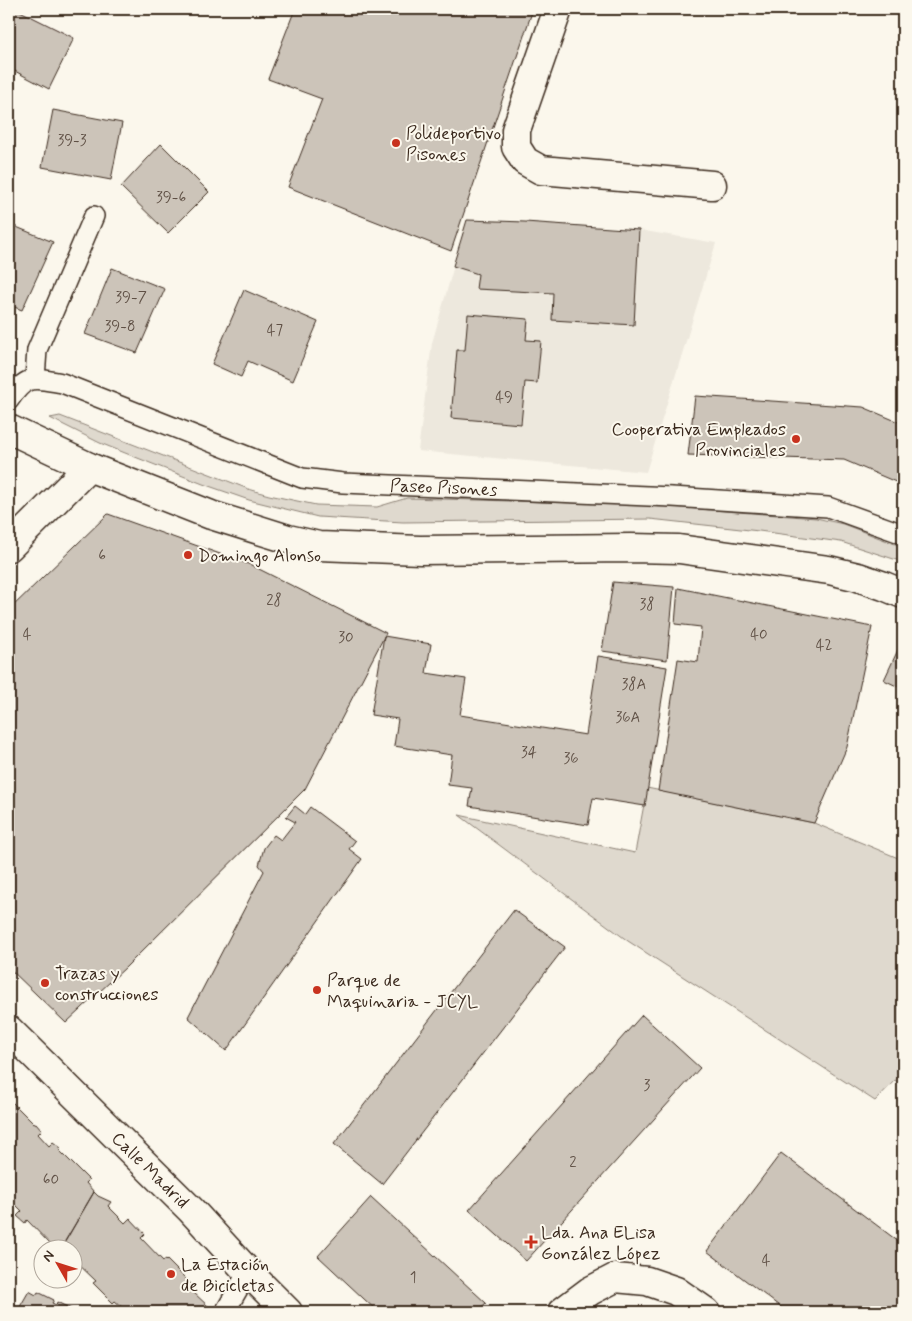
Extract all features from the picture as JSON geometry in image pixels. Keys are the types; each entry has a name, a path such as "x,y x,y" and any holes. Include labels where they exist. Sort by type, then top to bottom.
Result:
{"main road":[{"path":"558,9 516,130 516,147 525,161 541,170 712,185"},
{"path":"9,428 89,467 211,515 288,539 319,546 420,550 679,549 829,570 858,577 903,594"},
{"path":"9,547 89,467"},
{"name":"Calle Madrid","path":"9,1030 191,1210 288,1312"},
{"path":"562,1312 590,1291 615,1278 647,1281 676,1290 706,1312"}],"lane":[{"path":"9,400 17,388 25,381 34,378 37,350 94,216"},
{"name":"Paseo Pisones","path":"34,378 62,383 302,478 343,483 662,496 828,507 903,534"},
{"path":"226,1312 248,1272"}],"shaded area":[{"path":"467,220 639,230 716,243 646,472 418,451 432,343"},
{"path":"60,416 251,490 316,505 377,507 407,498 647,505 816,518 843,524 903,547 903,562 841,542 650,519 403,522 318,517 249,500 203,484 100,443 50,418"},
{"path":"647,788 814,823 903,860 903,1086 895,1080 875,1101 628,941 459,815 635,853"}],"building":[{"path":"9,9 16,9 74,38 49,89 9,68"},
{"name":"Polideportivo Pisones","path":"295,9 533,9 451,251 288,187 322,99 268,79"},
{"path":"53,110 122,123 111,180 42,167"},
{"path":"161,144 209,192 168,233 121,187"},
{"path":"467,220 639,230 634,325 552,320 553,293 476,289 478,274 453,266"},
{"path":"9,224 53,242 22,310 9,305"},
{"path":"112,268 165,289 137,353 85,334"},
{"path":"244,290 318,322 293,381 248,361 241,377 212,364"},
{"path":"468,314 528,319 526,340 541,341 537,383 525,382 521,424 451,418 457,350 465,350"},
{"name":"Cooperativa Empleados Provinciales","path":"695,396 863,407 903,424 903,485 844,460 688,455"},
{"path":"108,514 251,565 386,633 305,789 126,967 66,1023 9,968 9,610"},
{"path":"613,582 674,587 667,660 602,651"},
{"path":"678,588 872,627 847,747 814,823 658,791 678,659 698,662 701,627 675,624"},
{"path":"384,636 431,644 426,673 466,679 460,715 586,735 598,656 667,667 645,806 593,798 588,825 469,806 472,788 448,785 452,755 394,746 398,719 371,715"},
{"path":"903,639 903,689 884,680"},
{"path":"295,806 305,814 310,807 355,841 349,849 362,859 226,1051 188,1017 264,871 259,865 264,848 274,835 281,840 295,822 286,817"},
{"path":"514,910 565,947 382,1184 334,1144"},
{"path":"642,1015 700,1068 526,1261 469,1210"},
{"path":"9,1099 42,1130 38,1134 49,1146 53,1142 61,1148 59,1150 89,1180 86,1183 94,1192 67,1238 44,1238 27,1220 25,1223 17,1216 22,1211 16,1205 14,1207 9,1202"},
{"path":"781,1153 903,1245 903,1312 787,1312 707,1251"},
{"path":"94,1192 111,1202 108,1206 125,1223 130,1218 145,1234 141,1238 163,1261 166,1259 195,1288 192,1291 210,1308 206,1312 116,1312 122,1307 115,1301 113,1303 93,1283 96,1281 82,1268 82,1238 67,1238"},
{"path":"371,1197 486,1303 476,1312 378,1312 318,1256"},
{"path":"29,1291 36,1295 38,1292 54,1300 52,1303 56,1305 57,1302 77,1312 17,1312"}],"place":[{"name":"Polideportivo Pisones","path":"396,143"},
{"name":"Cooperativa Empleados Provinciales","path":"796,439"},
{"name":"Domingo Alonso","path":"188,555"},
{"name":"Trazas y construcciones","path":"45,983"},
{"name":"Parque de Maquinaria - JCYL","path":"317,990"},
{"name":"Lda. Ana ELisa González López","path":"531,1242"},
{"name":"La Estación de Bicicletas","path":"171,1274"}]}
